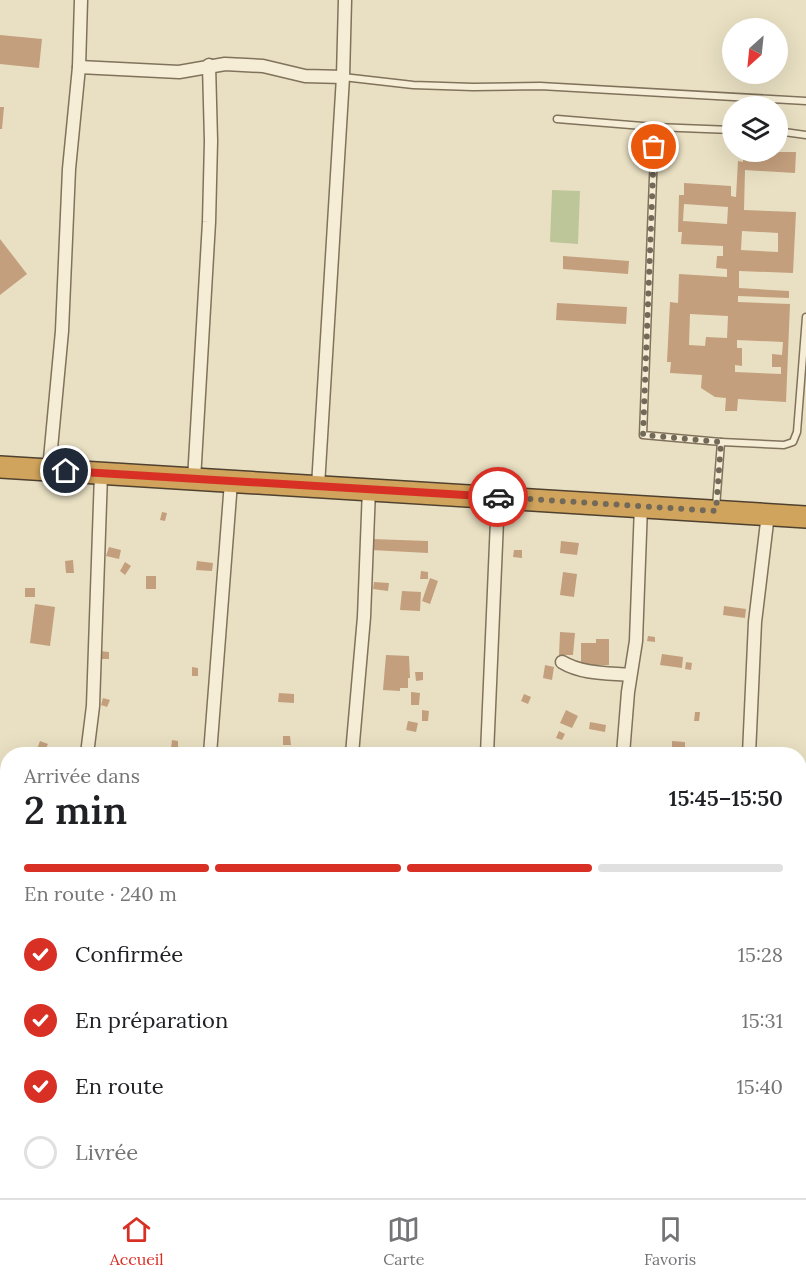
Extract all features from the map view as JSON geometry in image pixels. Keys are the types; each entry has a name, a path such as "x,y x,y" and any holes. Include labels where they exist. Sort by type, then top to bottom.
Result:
{"highway":[{"path":"0,467 806,516"}],"street":[{"path":"49,470 62,331 69,169 80,67 81,0"},
{"path":"318,486 343,77 345,0"},
{"path":"80,67 179,72 225,64 262,66 305,75 343,77"},
{"path":"194,480 209,222 211,141 209,65"},
{"path":"88,747 93,706 101,474"},
{"path":"211,747 231,482"},
{"path":"352,747 364,617 369,489"},
{"path":"487,747 498,497"},
{"path":"625,747 637,620 640,506"},
{"path":"749,747 755,622 768,514"},
{"path":"562,662 568,666 591,672 630,675"}],"lane":[{"path":"343,77 413,84 473,87 540,86 806,101"},
{"path":"556,119 722,130"},
{"path":"655,127 643,435 784,445 793,442 796,432 806,317"},
{"path":"788,133 806,135"},
{"path":"716,511 721,442"}],"green space":[{"path":"552,190 580,191 578,244 550,242"}],"building":[{"path":"0,35 42,39 39,68 0,64"},
{"path":"0,107 4,107 2,129 0,129"},
{"path":"788,152 796,152 795,173 745,170 744,210 796,212 793,273 739,271 739,288 789,291 789,298 738,296 738,302 790,304 786,402 738,399 737,411 725,411 726,398 715,397 701,388 702,375 670,373 671,362 667,362 670,302 678,303 679,274 727,277 727,269 716,268 717,256 723,256 723,246 681,244 682,232 678,232 679,195 684,195 684,183 731,186 731,196 736,197 738,162 788,162","holes":["684,204 728,207 727,224 683,221","742,231 778,233 778,252 741,250","690,314 728,316 727,338 706,337 705,346 689,345","737,340 783,342 782,355 772,354 772,367 781,367 781,374 735,372 735,365 742,366 742,348 737,348"]},
{"path":"0,239 27,274 0,295"},
{"path":"563,256 629,261 628,274 563,269"},
{"path":"557,303 627,307 626,324 556,320"},
{"path":"162,512 167,513 165,521 160,520"},
{"path":"372,539 428,541 428,553 371,550"},
{"path":"561,541 579,543 577,555 560,553"},
{"path":"109,547 121,550 119,559 106,556"},
{"path":"514,550 522,550 522,558 513,557"},
{"path":"73,560 74,573 66,573 65,561"},
{"path":"197,561 213,563 212,571 196,570"},
{"path":"125,562 131,566 125,575 120,571"},
{"path":"421,571 428,572 428,579 420,579"},
{"path":"563,572 577,574 574,597 560,595"},
{"path":"146,576 156,576 156,589 146,589"},
{"path":"430,578 438,581 430,604 422,601"},
{"path":"374,582 389,583 388,591 373,589"},
{"path":"25,588 35,588 35,597 25,597"},
{"path":"402,591 421,592 420,611 400,610"},
{"path":"35,604 55,607 50,646 30,643"},
{"path":"724,606 746,609 745,618 723,615"},
{"path":"560,632 575,633 573,655 559,655"},
{"path":"648,636 655,637 655,642 647,641"},
{"path":"596,639 609,639 609,665 581,665 581,643 596,643"},
{"path":"100,651 109,652 109,659 100,659"},
{"path":"662,654 683,657 682,668 660,665"},
{"path":"386,655 409,656 408,688 400,688 400,691 383,690"},
{"path":"686,662 692,663 691,670 685,669"},
{"path":"545,665 554,667 552,680 543,678"},
{"path":"192,667 198,668 198,676 192,676"},
{"path":"415,672 423,672 423,680 416,681"},
{"path":"411,692 420,693 419,705 411,705"},
{"path":"279,693 294,694 294,703 278,702"},
{"path":"524,694 531,697 528,704 521,701"},
{"path":"103,698 110,700 107,707 101,705"},
{"path":"422,710 429,711 428,721 422,721"},
{"path":"566,710 578,716 572,728 560,723"},
{"path":"695,712 700,712 699,721 694,721"},
{"path":"408,721 418,723 416,732 406,730"},
{"path":"590,722 606,725 605,732 589,729"},
{"path":"559,731 565,734 562,740 556,738"},
{"path":"283,736 290,736 291,745 283,745"},
{"path":"172,740 178,741 178,747 171,747"},
{"path":"40,741 48,744 46,747 38,747"},
{"path":"672,741 685,742 685,747 672,747"}],"way so far":[{"path":"498,497 716,511 721,442 643,435 654,147"}],"route":[{"path":"66,471 498,497"}]}
